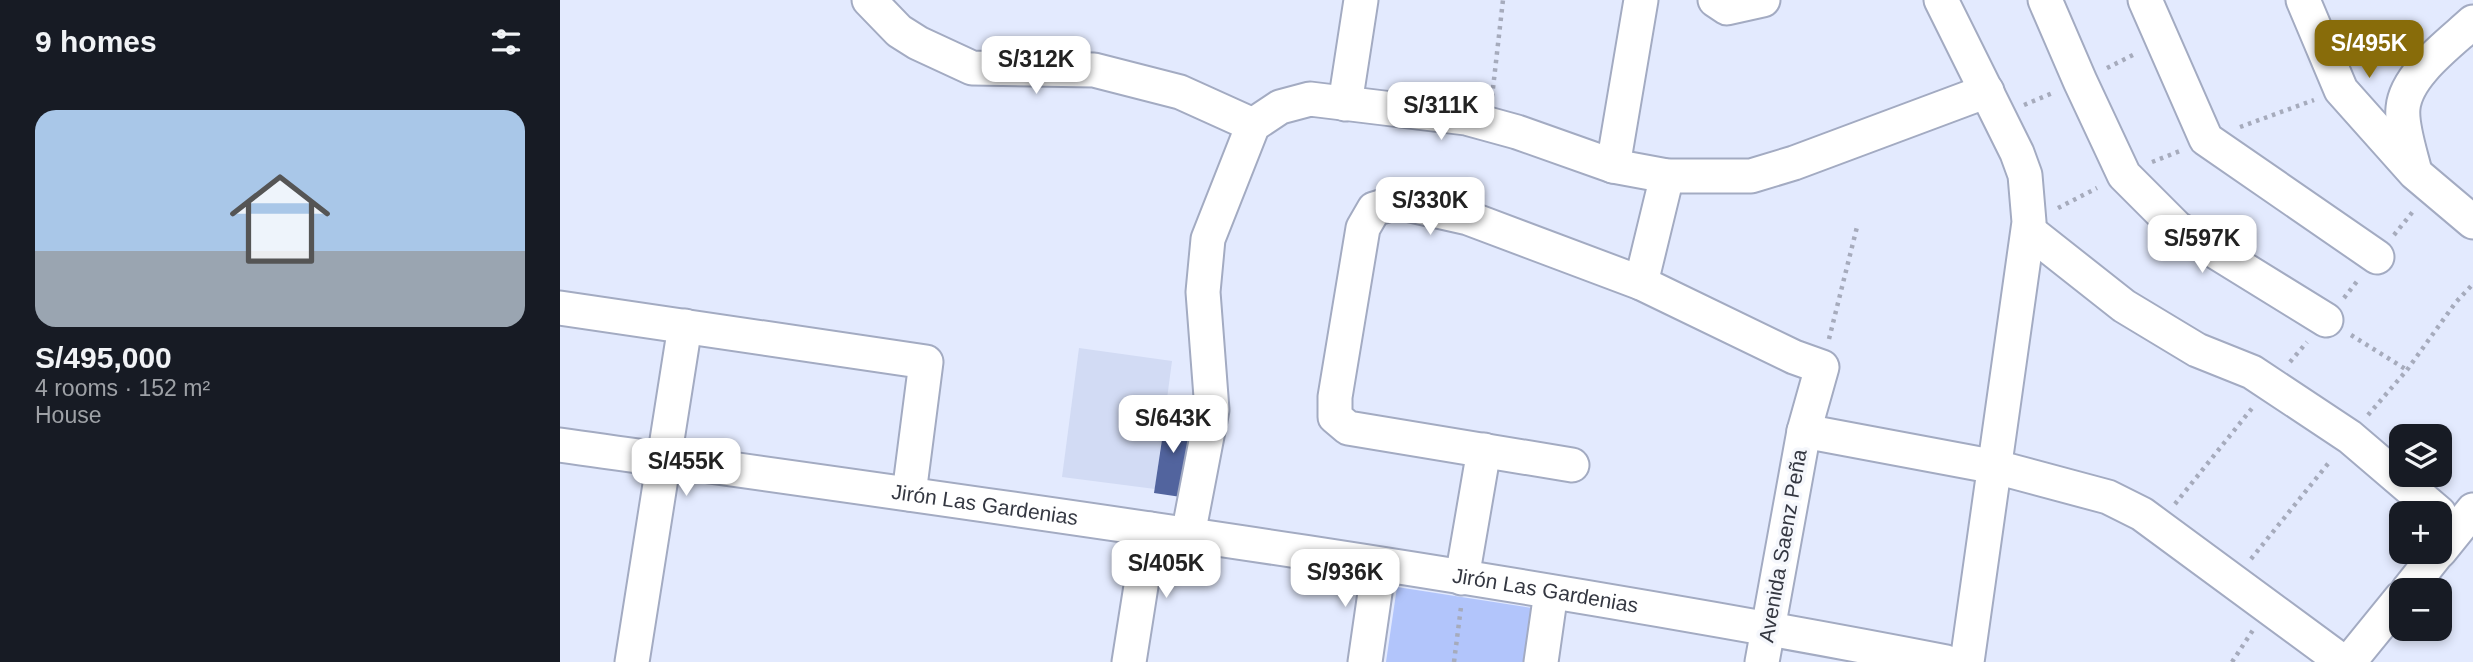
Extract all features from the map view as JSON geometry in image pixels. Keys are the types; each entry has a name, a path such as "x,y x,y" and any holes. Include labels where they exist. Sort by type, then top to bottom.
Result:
{"street":[{"path":"869,0 899,30 918,43 972,68 1094,70 1180,92 1253,125"},
{"path":"1345,104 1361,0"},
{"path":"1613,166 1641,0"},
{"path":"1714,0 1727,8 1763,0"},
{"path":"1941,0 2025,175 2029,231 1968,662"},
{"path":"2045,0 2123,175 2178,228 2326,320"},
{"path":"2144,0 2206,139 2377,257"},
{"path":"2303,0 2341,90 2424,180 2473,222"},
{"path":"2424,180 2403,111 2407,89 2423,69 2473,22"},
{"path":"1188,535 1212,411 1203,292 1208,239 1253,125 1280,107 1310,99 1466,118 1613,166 1667,176 1751,176 1794,163 1987,92"},
{"path":"1641,283 1667,176"},
{"path":"1572,465 1348,428 1335,417 1335,397 1363,228 1374,209 1397,202 1468,218 1641,283 1794,357 1822,367"},
{"path":"2029,231 2124,306 2197,349 2252,372 2350,437 2419,501"},
{"path":"560,307 926,362 909,494"},
{"path":"632,662 685,326"},
{"name":"Avenida Saenz Peña","path":"1762,662 1804,431 1822,367"},
{"path":"1804,431 1996,467 2108,497 2142,514 2343,662"},
{"name":"Jirón Las Gardenias","path":"560,445 1150,529 1379,565 1462,590 1551,592 1767,627 1946,662"},
{"path":"1462,590 1484,450"},
{"path":"1129,662 1150,529"},
{"path":"1365,662 1379,565"},
{"path":"1541,662 1551,592"},
{"path":"2348,662 2389,612"}],"path":[{"path":"1489,124 1503,0"},
{"path":"2157,526 2377,257 2424,180"},
{"path":"1822,367 1857,227"},
{"path":"2326,320 2407,370"},
{"path":"1454,662 1462,590"}],"shaded area":[{"path":"1079,348 1172,361 1155,489 1062,477"},
{"path":"1397,587 1532,608 1524,662 1386,662"}],"building":[{"path":"1166,413 1192,417 1181,497 1154,493"}]}
